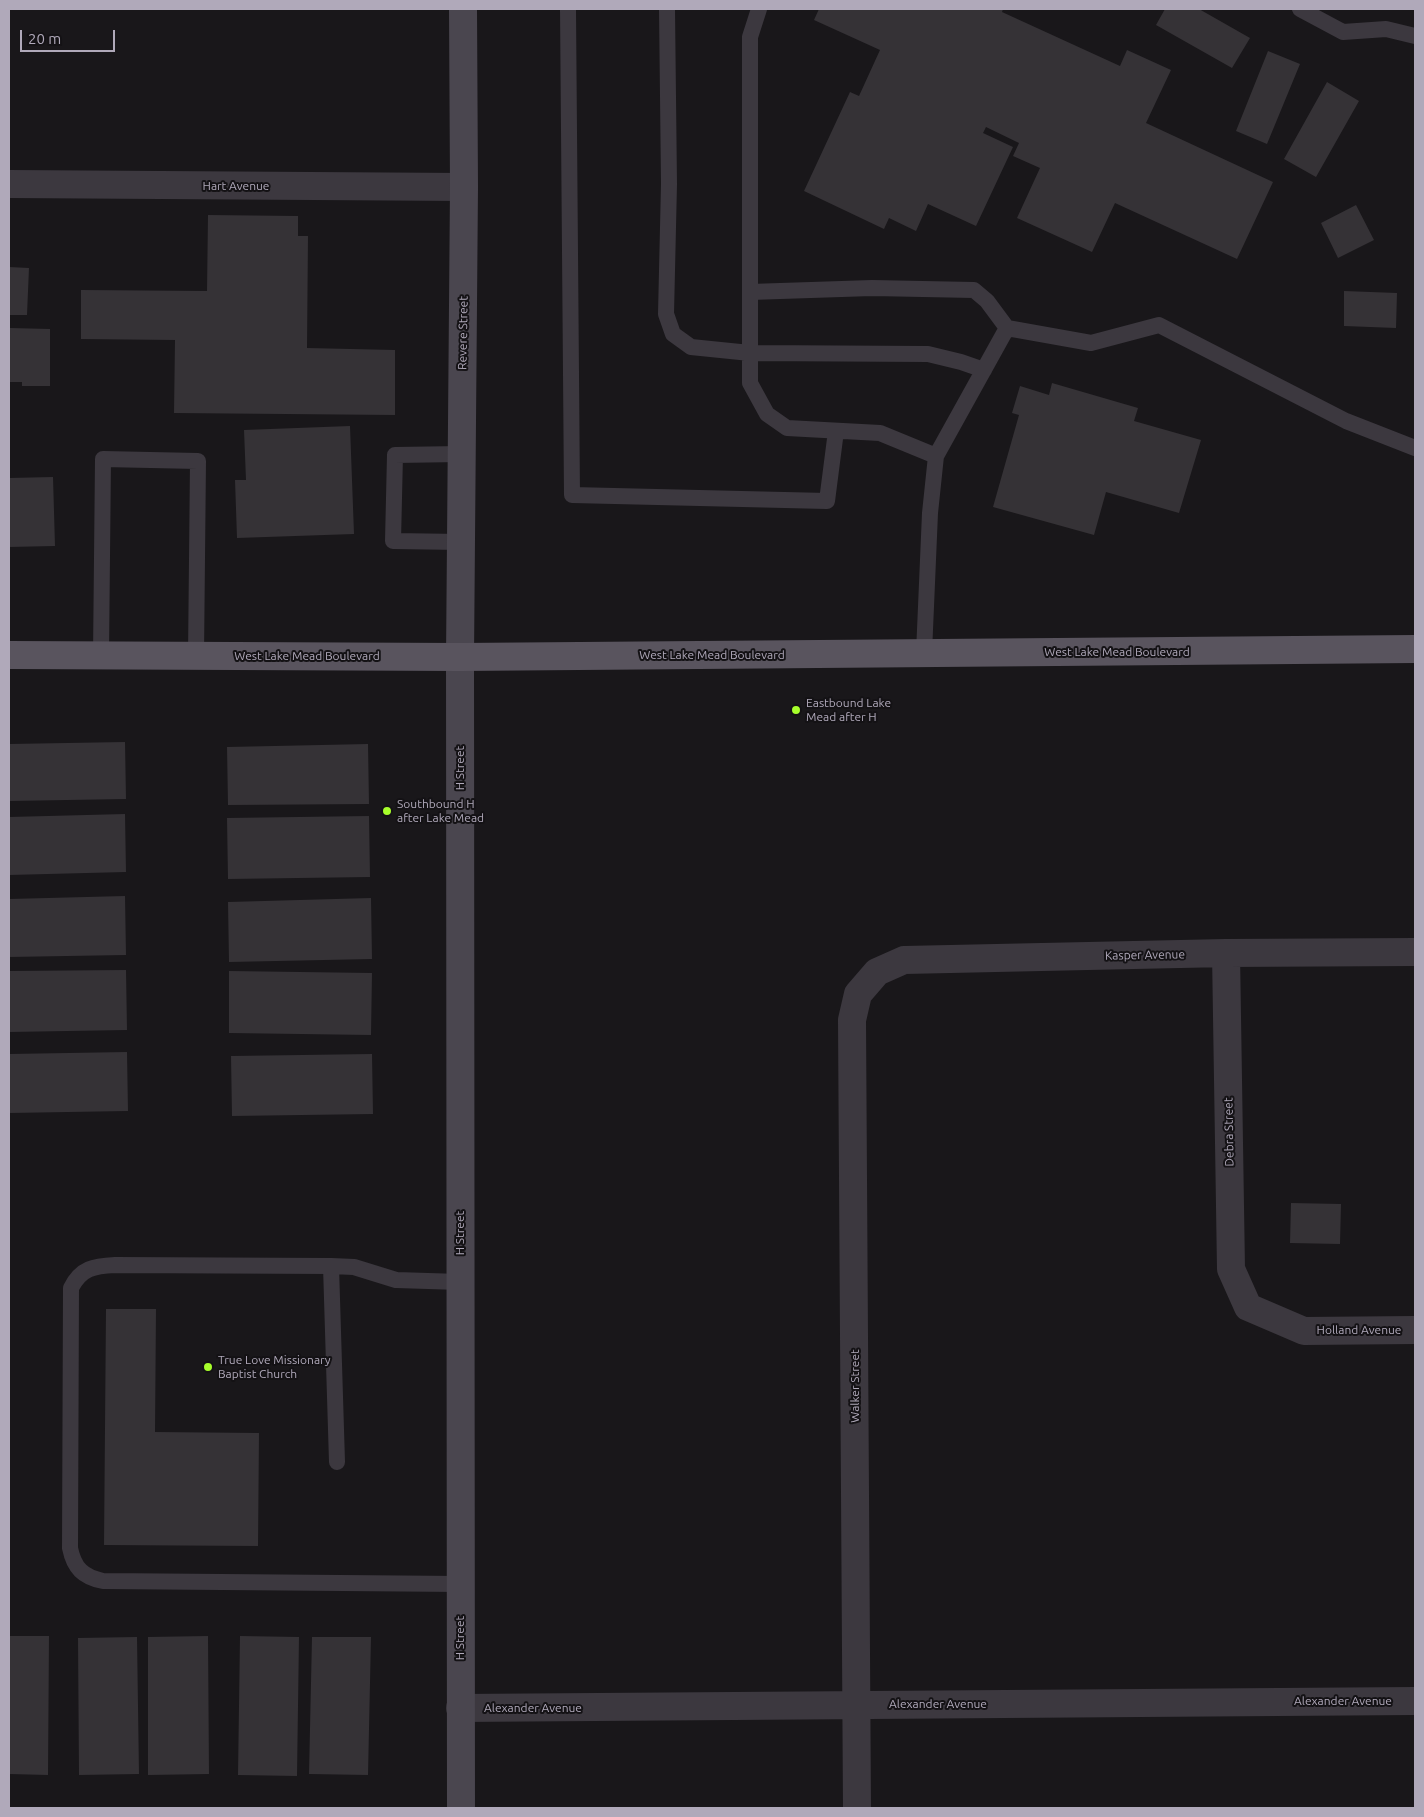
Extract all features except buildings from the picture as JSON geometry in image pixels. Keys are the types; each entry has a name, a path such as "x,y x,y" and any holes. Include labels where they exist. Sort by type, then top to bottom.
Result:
{"main road":[{"name":"West Lake Mead Boulevard","path":"9,655 460,657 1415,650"}],"street":[{"name":"Revere Street","path":"460,657 464,187 463,9"},
{"name":"Hart Avenue","path":"9,184 464,187"},
{"name":"H Street","path":"460,657 461,1808"},
{"name":"Kasper Avenue","path":"877,972 904,960 1226,953 1415,952"},
{"name":"Debra Street","path":"1226,953 1231,1269 1248,1308"},
{"name":"Walker Street","path":"858,1808 852,1020 858,994 877,972"},
{"name":"Holland Avenue","path":"1248,1308 1304,1330 1415,1330"},
{"name":"Alexander Avenue","path":"460,1708 1415,1701"}],"lane":[{"path":"568,9 572,495 827,501 836,431"},
{"path":"667,9 669,184 666,314 673,334 692,347 750,353 928,354 984,370"},
{"path":"759,9 750,37 750,383 767,414 787,428 880,433 936,456"},
{"path":"1300,9 1343,32 1386,30 1415,36"},
{"path":"750,292 872,288 974,290 987,301 1007,328 1091,343 1159,325 1346,421 1415,448"},
{"path":"924,653 930,513 936,456 1007,328"},
{"path":"460,542 393,541 395,455 461,454"},
{"path":"100,655 103,460 198,460 196,656"},
{"path":"460,1282 396,1280 354,1267 332,1266 114,1264 95,1266 76,1277 71,1288 70,1548 73,1562 89,1578 103,1581 460,1584"},
{"path":"332,1266 336,1462"}],"place":[{"name":"Eastbound Lake Mead after H","path":"796,710"},
{"name":"Southbound H after Lake Mead","path":"387,811"},
{"name":"True Love Missionary Baptist Church","path":"208,1367"}]}
